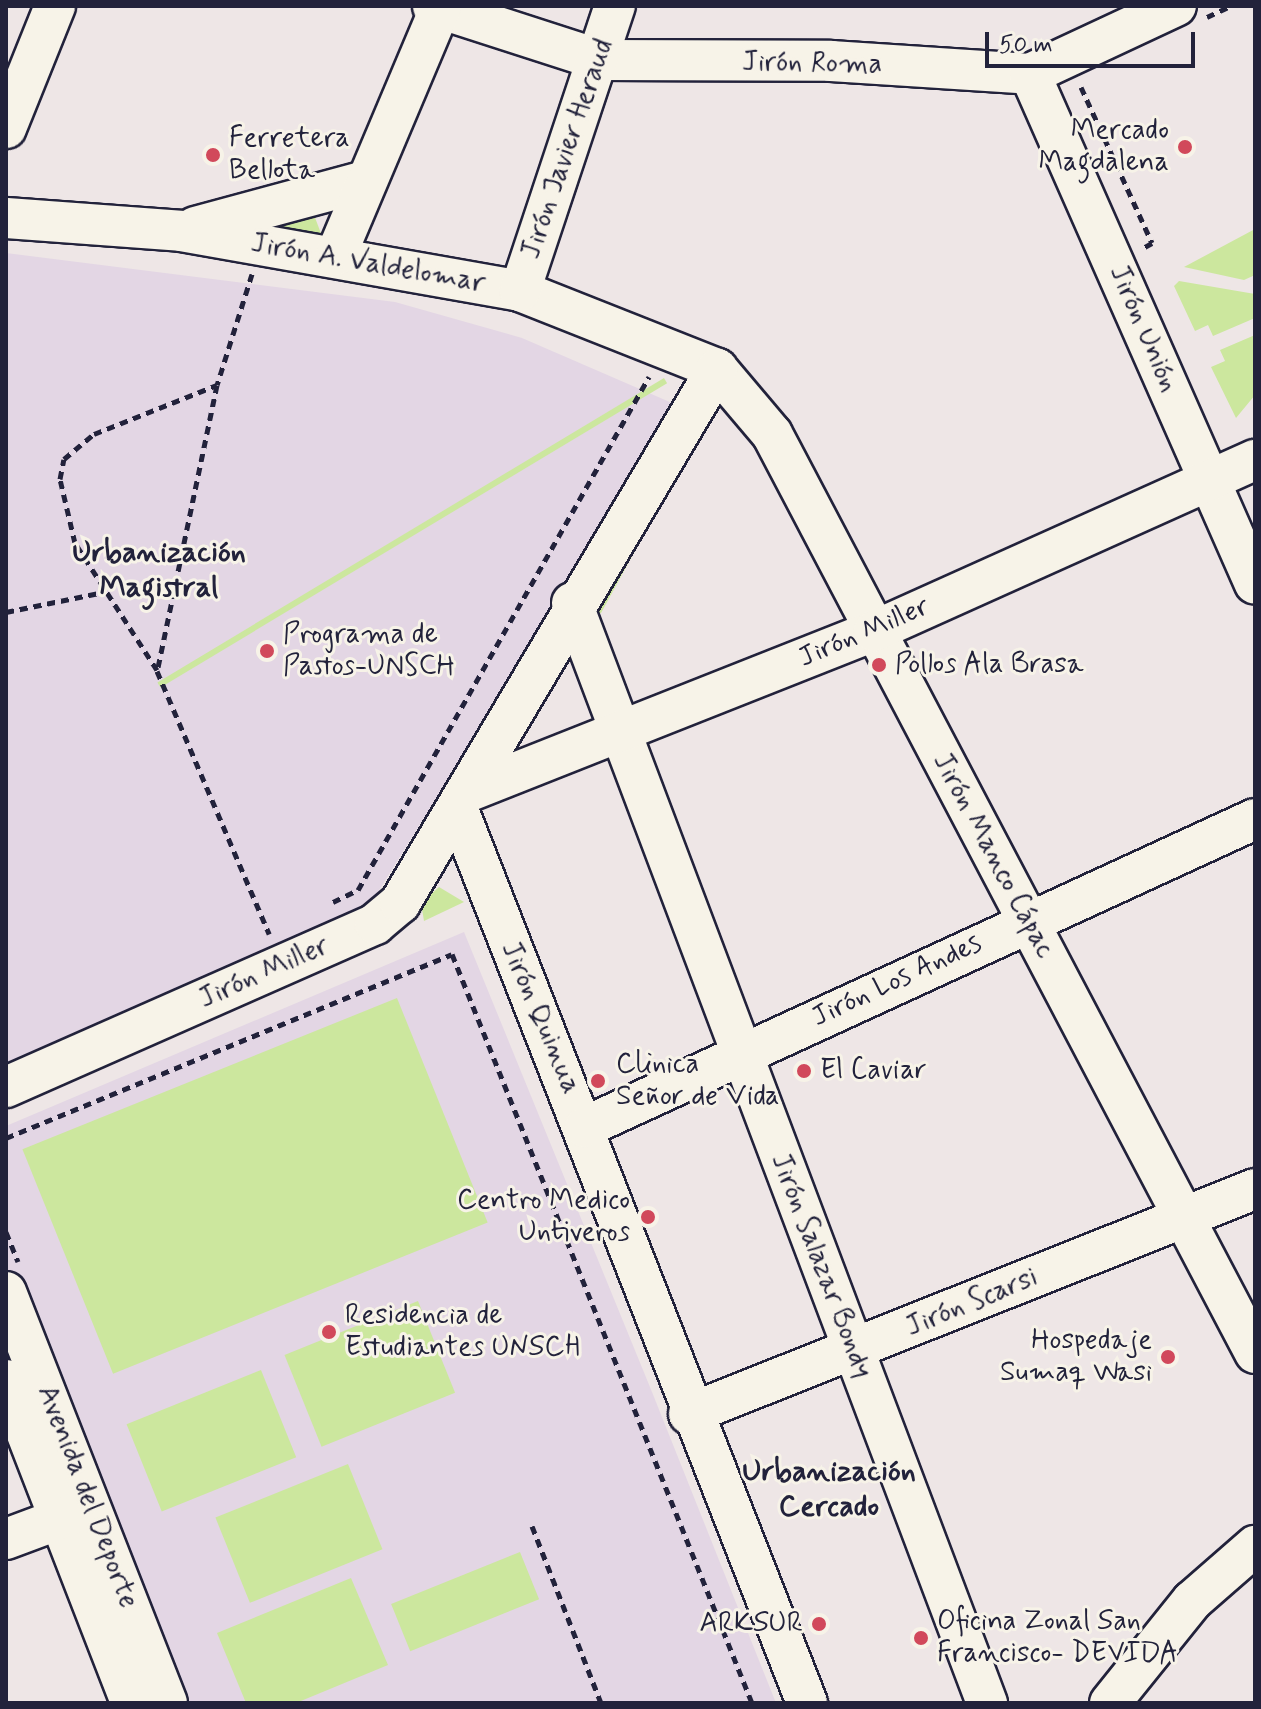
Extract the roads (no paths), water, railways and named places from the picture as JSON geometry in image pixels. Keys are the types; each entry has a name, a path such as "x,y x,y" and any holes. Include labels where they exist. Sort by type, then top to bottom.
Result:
{"street":[{"path":"6,128 55,6"},
{"name":"Jirón Javier Heraud","path":"520,291 600,60 615,6"},
{"path":"336,255 438,7"},
{"name":"Jirón Roma","path":"438,7 600,60 831,61 1030,74 1190,12"},
{"name":"Jirón Unión","path":"1030,74 1162,369 1205,484 1255,584"},
{"path":"181,231 365,181"},
{"name":"Jirón A. Valdelomar","path":"6,218 181,231 336,255 520,291 717,369"},
{"path":"462,801 572,603 717,369"},
{"name":"Jirón Manco Cápac","path":"717,369 772,434 1255,1353"},
{"name":"Jirón Miller","path":"6,1087 375,924 400,903 462,801 619,731 874,631 1255,460"},
{"name":"Jirón Salazar Bondy","path":"572,603 738,1054 987,1703"},
{"name":"Jirón Quinua","path":"462,801 491,901 585,1127 689,1414 807,1703"},
{"name":"Jirón Los Andes","path":"585,1127 738,1054 1255,819"},
{"path":"423,861 467,878 491,901"},
{"name":"Jirón Scarsi","path":"689,1414 1255,1189"},
{"name":"Avenida del Deporte","path":"6,1292 131,1703"},
{"name":"Avenida del Deporte","path":"6,1380 71,1501 167,1703"},
{"path":"6,1512 71,1501"},
{"path":"6,1539 71,1501"},
{"path":"1110,1703 1192,1601 1255,1546"}],"place":[{"name":"Mercado Magdalena","path":"1185,147"},
{"name":"Ferretera Bellota","path":"213,155"},
{"name":"Programa de Pastos-UNSCH","path":"267,651"},
{"name":"Pollos Ala Brasa","path":"879,665"},
{"name":"El Caviar","path":"804,1071"},
{"name":"Clinica Señor de Vida","path":"598,1081"},
{"name":"Centro Medico Untiveros","path":"648,1217"},
{"name":"Residencia de Estudiantes UNSCH","path":"329,1332"},
{"name":"Hospedaje Sumaq Wasi","path":"1168,1357"},
{"name":"ARKSUR","path":"819,1624"},
{"name":"Oficina Zonal San Francisco- DEVIDA","path":"921,1638"}],"district":[{"name":"Urbanización Magistral","path":"159,570"},
{"name":"Urbanización Cercado","path":"829,1489"}]}
